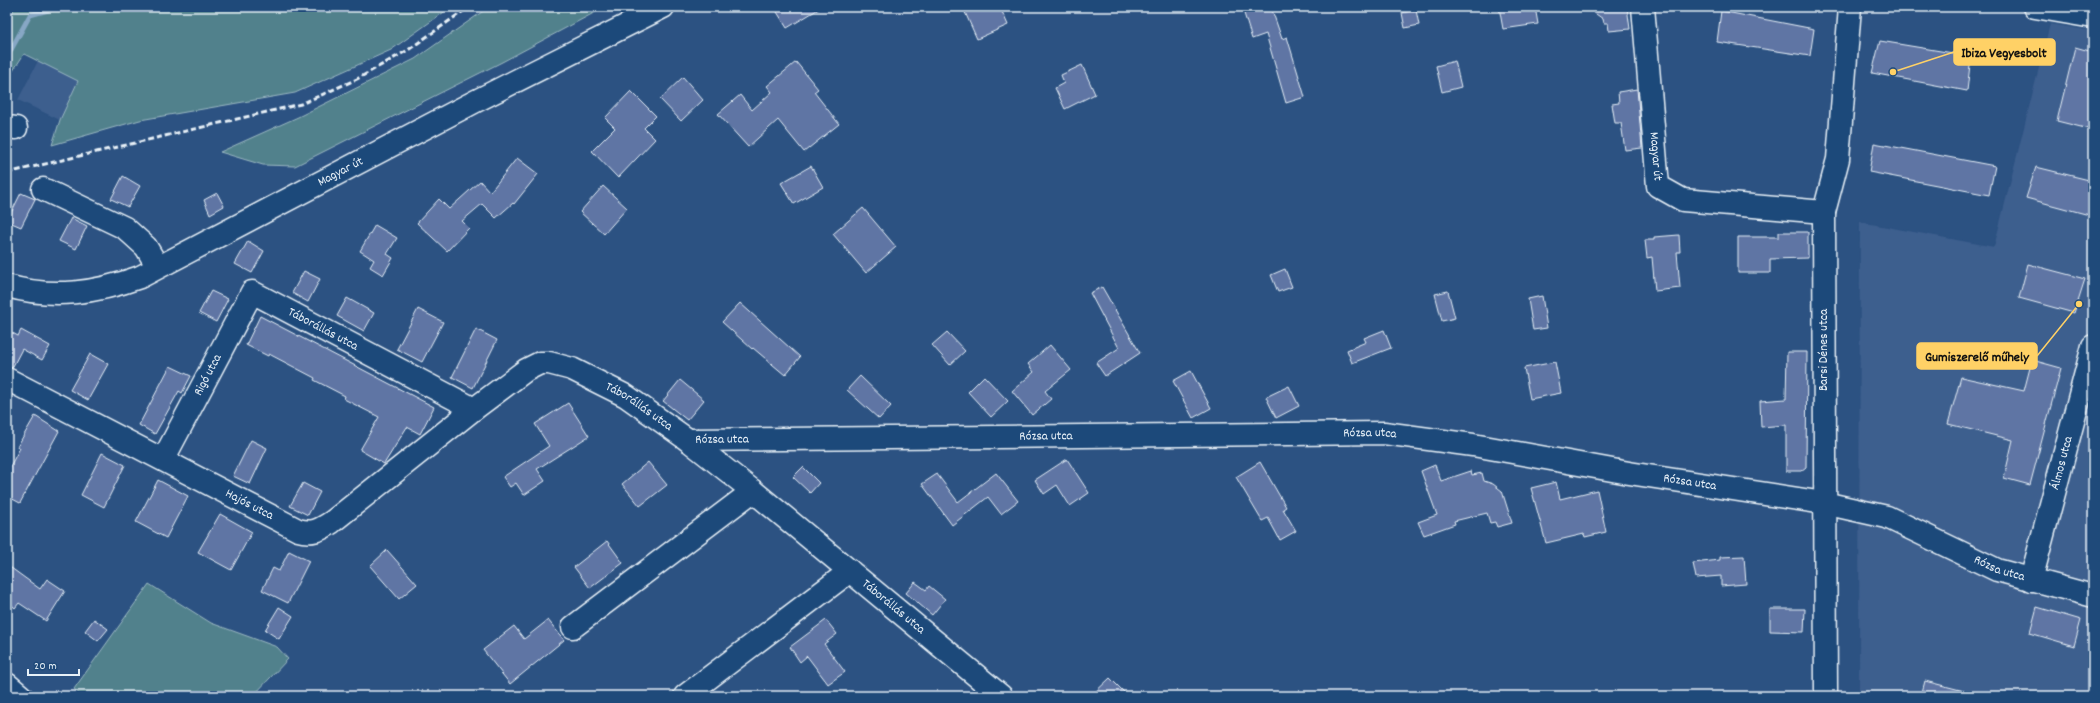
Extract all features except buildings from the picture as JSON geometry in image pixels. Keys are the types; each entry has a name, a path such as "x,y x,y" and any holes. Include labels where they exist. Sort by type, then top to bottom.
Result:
{"street":[{"name":"Magyar út","path":"7,286 37,292 77,293 112,287 140,277 476,101 664,7"},
{"name":"Magyar út","path":"1643,7 1658,186 1683,200 1824,212"},
{"name":"Barsi Dénes utca","path":"1826,696 1824,503 1824,212 1838,159 1850,7"},
{"path":"2035,7 2093,17"},
{"path":"43,189 125,228 146,247 158,267"},
{"name":"Táborállás utca","path":"252,292 474,408 526,370 540,363 549,362 572,369 626,396 688,440 753,491 1001,696"},
{"name":"Rigó utca","path":"164,458 252,292"},
{"name":"Álmos utca","path":"2031,580 2093,346"},
{"name":"Hajós utca","path":"7,379 164,458 298,530 309,533 320,530 332,522 474,408"},
{"name":"Rózsa utca","path":"688,440 1384,433 1472,444 1629,473 1824,503 1887,517 1997,570 2093,596"},
{"path":"573,627 753,491"},
{"path":"685,696 850,571"},
{"path":"7,684 21,696"}],"shaded area":[{"path":"2050,24 2093,31 2093,696 1859,696 1860,222 1994,247"},
{"path":"38,61 78,81 60,120 18,100"}],"green space":[{"path":"15,7 451,7 391,50 295,93 140,120 52,145 60,120 78,81 24,54 7,80 7,21"},
{"path":"489,7 605,7 502,62 295,166 263,165 220,152 298,117 415,59"},
{"path":"149,584 211,623 277,647 288,659 253,696 82,696 74,689"}],"waterway":[{"path":"7,57 30,15 59,7"}],"railway":[{"path":"7,173 301,104 357,79 408,50 469,7"}],"place":[{"name":"Ibiza Vegyesbolt","path":"1893,72"},
{"name":"Gumiszerelő műhely","path":"2079,304"}]}
